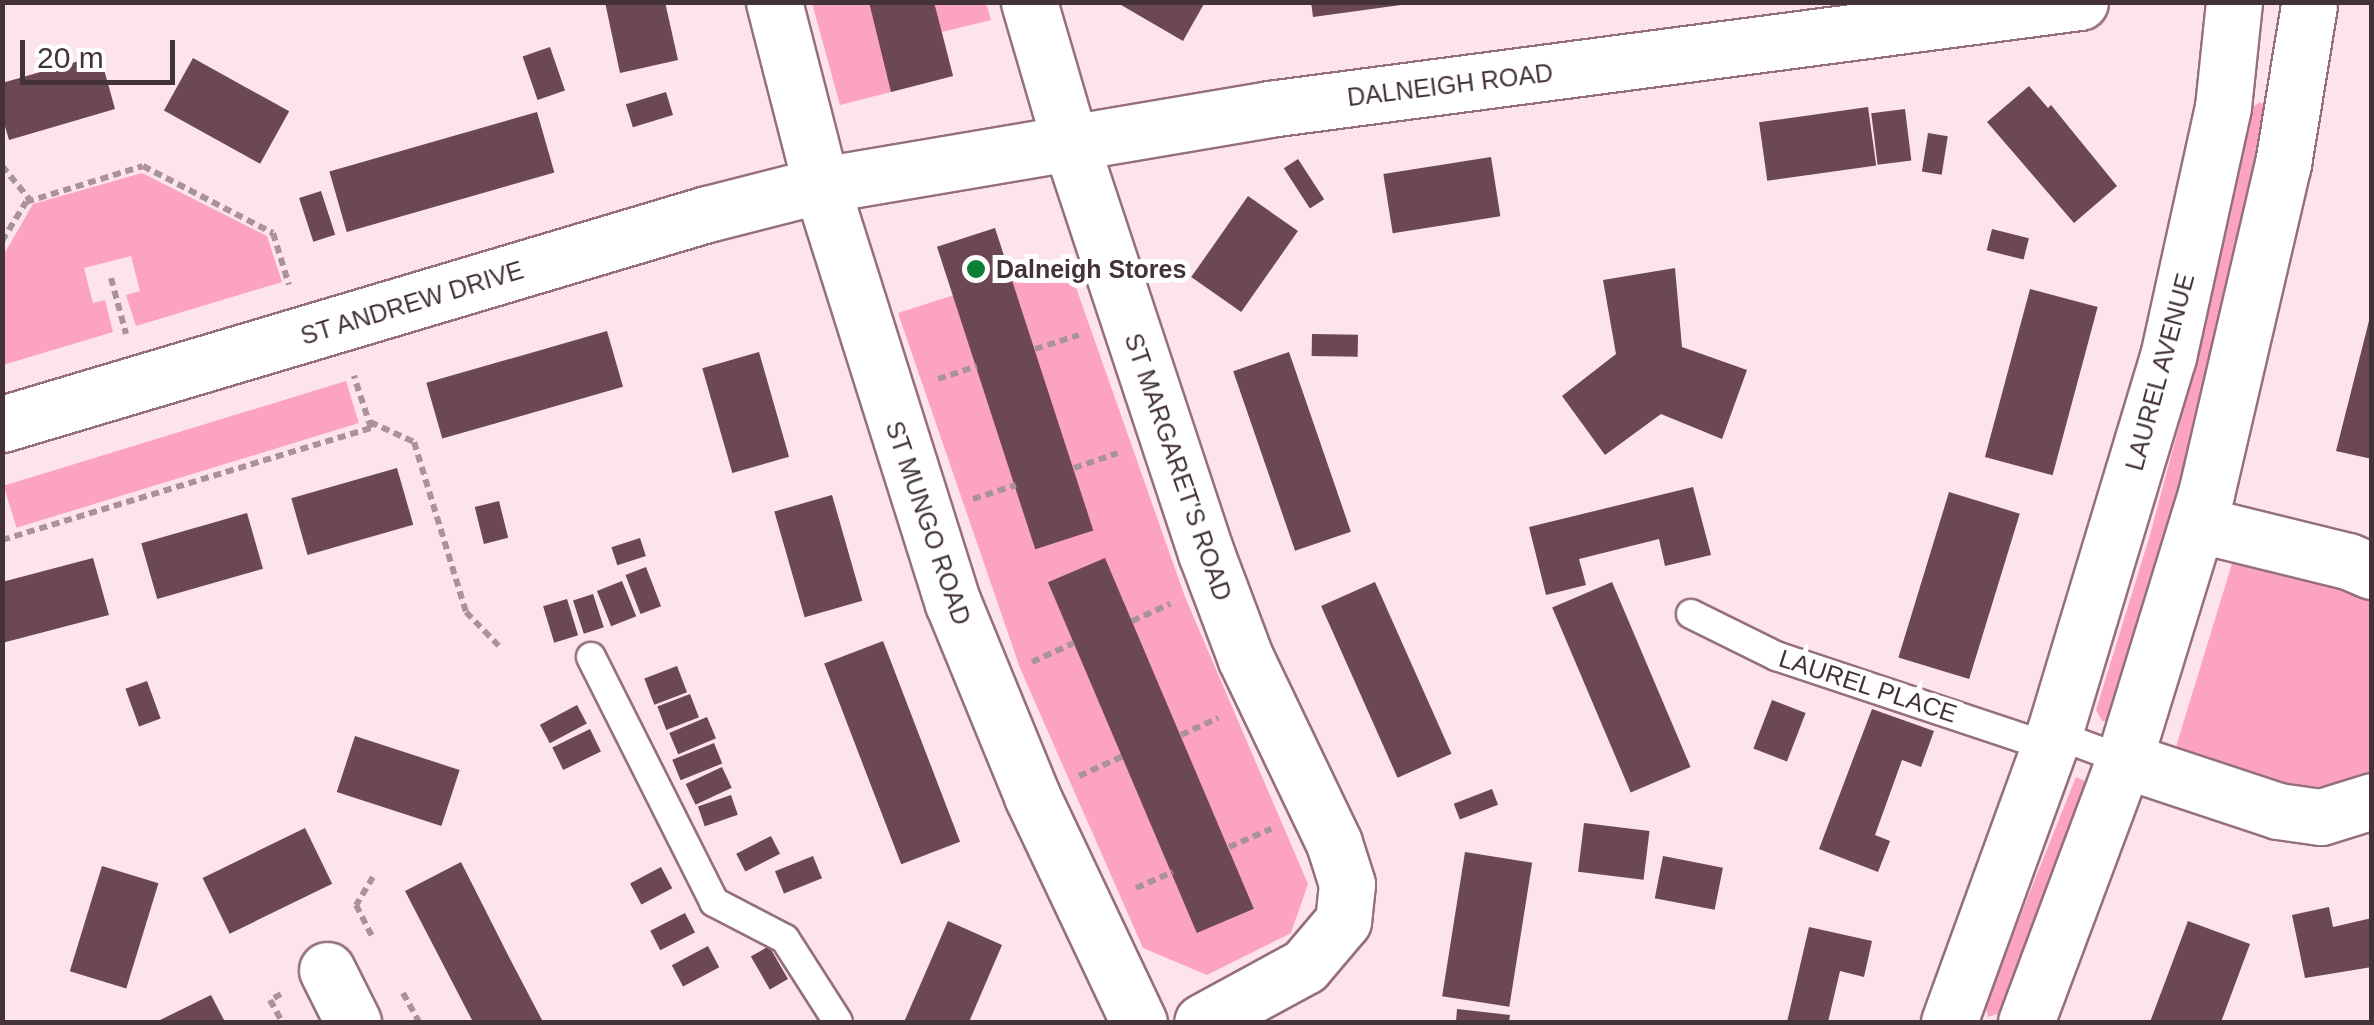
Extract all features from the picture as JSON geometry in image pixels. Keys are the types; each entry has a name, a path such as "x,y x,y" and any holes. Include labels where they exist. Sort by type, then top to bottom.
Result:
{"street":[{"name":"ST MUNGO ROAD","path":"774,2 822,185 953,603 1032,796 1139,1022"},
{"name":"ST MARGARET'S ROAD","path":"1029,2 1070,142 1223,599 1245,657 1334,843 1347,884 1343,921 1305,966 1202,1022"},
{"name":"DALNEIGH ROAD","path":"822,185 1289,106 2080,2"},
{"name":"LAUREL AVENUE","path":"1949,1022 2052,740 2168,357 2223,107 2234,2"},
{"path":"2243,2 2268,18 2283,18 2311,4"},
{"path":"2026,1022 2124,760 2196,524 2283,164 2311,4"},
{"name":"ST ANDREW DRIVE","path":"2,424 708,214 822,185"},
{"path":"2196,524 2348,561 2372,572"},
{"path":"2124,760 2278,811 2321,817 2372,801"},
{"path":"327,970 354,1022"}],"lane":[{"name":"LAUREL PLACE","path":"1690,614 1776,656 2052,740"},
{"path":"591,657 714,902 785,939 838,1022"},
{"path":"2052,740 2124,760"}],"path":[{"path":"2,166 30,200"},
{"path":"2,241 30,200 143,166 273,233 290,287 327,329 352,369 371,428 2,540"},
{"path":"110,278 127,335"},
{"path":"368,421 414,442 466,612 499,646"},
{"path":"372,877 356,905 376,942"},
{"path":"402,990 419,1022"}],"shaded area":[{"path":"812,3 986,3 991,20 942,32 953,76 840,105"},
{"path":"2260,102 2265,106 2250,204 2168,540 2109,721 2102,721 2096,710 2150,535 2203,336 2248,111"},
{"path":"142,173 267,236 282,282 136,326 126,295 140,291 131,256 84,268 93,303 105,300 113,332 3,365 3,256 33,204"},
{"path":"1066,259 1185,597 1308,884 1291,933 1207,975 1143,948 1020,668 898,313"},
{"path":"346,381 359,423 17,528 4,486"},
{"path":"2234,557 2371,594 2371,775 2306,792 2175,750"},
{"path":"2076,777 2087,782 2001,1013 1988,1017 1985,1004"}],"building":[{"path":"605,2 665,2 678,60 620,73"},
{"path":"869,2 934,2 953,76 891,92"},
{"path":"1116,2 1205,2 1183,41"},
{"path":"1311,2 1401,2 1401,5 1313,17"},
{"path":"550,47 565,90 538,100 523,56"},
{"path":"100,55 115,109 9,140 2,116 2,83"},
{"path":"193,58 289,111 260,164 164,110"},
{"path":"2029,86 2048,108 2051,105 2117,186 2074,223 1987,122"},
{"path":"666,92 673,115 633,127 626,104"},
{"path":"1868,107 1876,165 1767,181 1759,122"},
{"path":"1905,109 1911,161 1878,165 1871,113"},
{"path":"537,112 554,173 347,232 329,172"},
{"path":"1928,133 1948,136 1942,175 1922,172"},
{"path":"1491,157 1500,216 1393,233 1383,174"},
{"path":"1298,159 1324,199 1310,209 1284,168"},
{"path":"321,191 335,235 313,242 299,198"},
{"path":"1248,196 1298,231 1241,312 1191,277"},
{"path":"995,228 1093,530 1035,549 937,247"},
{"path":"1992,229 2029,238 2024,260 1987,250"},
{"path":"1675,268 1682,347 1747,370 1722,439 1661,414 1605,455 1562,396 1616,354 1603,280"},
{"path":"2030,289 2098,307 2053,475 1985,457"},
{"path":"2372,309 2372,459 2336,451"},
{"path":"607,331 623,387 442,439 426,383"},
{"path":"1312,334 1358,335 1358,357 1312,356"},
{"path":"759,352 789,457 732,473 702,368"},
{"path":"1289,352 1351,532 1295,551 1233,371"},
{"path":"397,468 413,525 308,555 291,498"},
{"path":"1693,487 1711,555 1665,566 1659,539 1579,559 1586,585 1546,595 1529,527"},
{"path":"1949,492 2020,514 1969,679 1898,657"},
{"path":"832,495 862,601 805,617 774,512"},
{"path":"499,501 508,538 484,544 475,507"},
{"path":"247,513 263,569 157,599 141,543"},
{"path":"640,538 646,556 617,565 611,547"},
{"path":"93,558 109,615 2,643 2,582"},
{"path":"1105,558 1254,909 1197,933 1048,582"},
{"path":"646,567 661,606 641,614 625,575"},
{"path":"622,581 636,616 611,626 597,591"},
{"path":"1375,582 1451,754 1398,778 1321,606"},
{"path":"1612,582 1691,767 1631,792 1552,607"},
{"path":"593,594 604,627 584,634 573,600"},
{"path":"567,599 578,635 554,643 543,606"},
{"path":"883,641 960,842 901,864 824,664"},
{"path":"677,666 687,692 654,705 644,679"},
{"path":"147,681 161,719 139,726 125,689"},
{"path":"690,694 699,717 666,730 657,707"},
{"path":"1772,700 1806,713 1787,761 1753,749"},
{"path":"577,705 587,724 550,743 540,725"},
{"path":"1872,709 1934,731 1921,767 1902,760 1875,835 1890,841 1878,872 1819,849"},
{"path":"707,717 716,738 678,754 669,733"},
{"path":"590,729 601,751 563,770 552,747"},
{"path":"355,736 460,770 441,826 337,792"},
{"path":"714,743 722,763 681,780 672,760"},
{"path":"722,767 732,788 695,805 686,784"},
{"path":"1492,789 1498,805 1460,820 1454,804"},
{"path":"731,795 738,815 705,826 698,806"},
{"path":"1584,823 1650,831 1644,880 1578,872"},
{"path":"305,828 332,884 230,934 203,878"},
{"path":"771,836 780,854 745,872 736,854"},
{"path":"1465,852 1532,863 1509,1007 1442,996"},
{"path":"813,856 822,878 784,894 775,871"},
{"path":"1663,856 1723,868 1715,910 1655,898"},
{"path":"461,862 543,1022 473,1022 405,891"},
{"path":"102,866 158,883 126,988 70,971"},
{"path":"661,867 672,888 641,905 630,883"},
{"path":"2329,907 2333,927 2372,918 2372,967 2305,978 2292,915"},
{"path":"685,913 695,933 660,950 650,931"},
{"path":"948,921 1002,945 969,1022 904,1022"},
{"path":"2188,921 2250,944 2221,1022 2150,1022"},
{"path":"1809,927 1872,941 1864,977 1840,971 1828,1022 1787,1022"},
{"path":"708,946 719,967 683,986 672,965"},
{"path":"769,946 788,979 770,989 751,956"},
{"path":"211,995 225,1022 156,1022"},
{"path":"1457,1009 1510,1015 1509,1022 1456,1022"}],"place":[{"name":"Dalneigh Stores","path":"976,269"}]}
